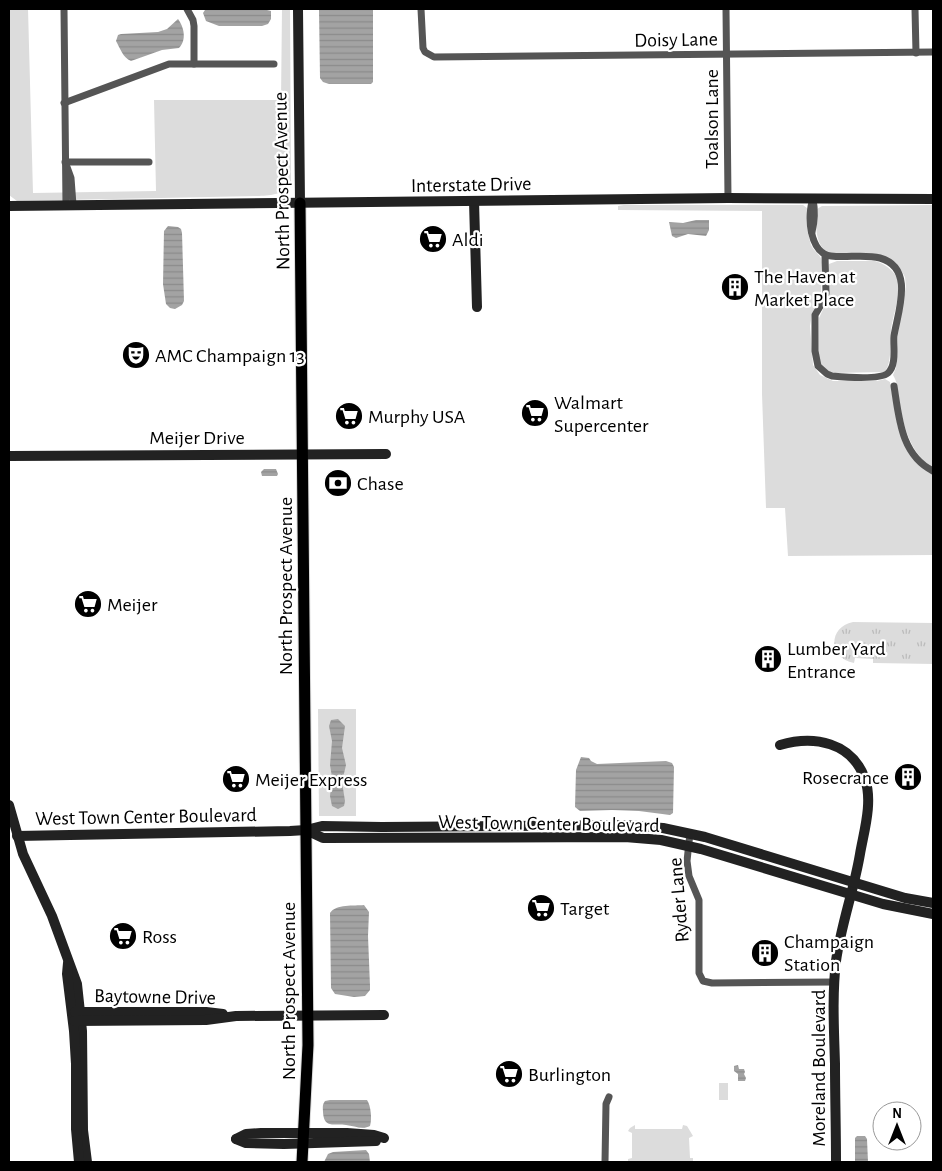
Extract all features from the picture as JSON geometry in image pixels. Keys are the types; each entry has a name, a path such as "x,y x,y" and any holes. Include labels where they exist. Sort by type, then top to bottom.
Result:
{"main road":[{"name":"North Prospect Avenue","path":"298,9 308,1015 307,1084 302,1162"},
{"name":"Interstate Drive","path":"9,206 728,198 933,199"},
{"path":"474,201 477,306"},
{"name":"Meijer Drive","path":"9,456 386,454"},
{"name":"Moreland Boulevard","path":"780,745 812,740 828,744 853,759 863,774 868,790 855,882 839,946 834,982 836,1162"},
{"path":"9,805 25,858 52,916 68,962 67,974 77,1016 84,1064 83,1130 87,1162"},
{"name":"West Town Center Boulevard","path":"17,836 306,830 322,826 390,828 626,825 663,828 690,833 905,898 933,903"},
{"name":"West Town Center Boulevard","path":"306,830 322,838 625,837 661,840 690,846 902,909 933,914"},
{"name":"Baytowne Drive","path":"77,1016 133,1016 206,1020 236,1016 384,1015"},
{"path":"77,1016 76,1136 79,1162"},
{"path":"304,1139 246,1134 236,1139 246,1143 304,1139 346,1133 374,1135 384,1138 376,1141 304,1139"}],"street":[{"path":"64,9 65,162 69,205"},
{"path":"187,9 194,26 194,64"},
{"name":"Doisy Lane","path":"421,9 423,48 428,55 440,57 933,52"},
{"name":"Toalson Lane","path":"726,9 728,198"},
{"path":"915,9 916,52"},
{"path":"64,103 169,64 274,64"},
{"path":"65,162 149,162"},
{"path":"813,199 815,223 812,232 816,246 825,256 826,293 814,319 815,351 818,366 832,376 878,376 888,373 892,366 902,289 899,273 893,265 880,258 825,256"},
{"path":"894,386 904,438 922,465 933,471"},
{"name":"Ryder Lane","path":"690,833 688,869 692,885 699,900 699,973 703,981 712,983 834,982"},
{"path":"605,1162 606,1104 609,1098"}],"green space":[{"path":"9,9 28,9 33,193 156,191 154,100 281,100 282,9 290,9 291,182 282,192 259,196 17,201 9,195"},
{"path":"803,205 807,208 811,245 822,262 821,296 812,314 810,326 813,365 820,375 833,381 877,381 885,379 890,382 898,428 928,472 933,474 933,555 788,556 785,508 766,508 762,394 762,211 618,210 618,206"},
{"path":"933,205 933,468 918,454 908,437 900,407 897,383 893,375 896,368 899,319 906,287 905,277 891,260 826,252 819,242 816,226 817,209 822,206"},
{"path":"837,261 875,261 889,268 898,280 899,291 892,325 889,359 887,369 884,372 834,373 821,365 818,356 819,318 826,303 829,264"},
{"path":"853,622 933,623 933,664 873,663 873,659 855,658 854,663 845,660 836,649 835,636 845,625"},
{"path":"318,709 356,709 356,816 319,816"},
{"path":"719,1083 728,1083 728,1100 719,1100"},
{"path":"635,1125 635,1129 682,1129 683,1125 687,1126 693,1136 689,1138 690,1158 693,1158 693,1162 628,1162 628,1159 632,1158 632,1133 628,1131"}],"shaded area":[{"path":"319,9 373,9 373,82 371,84 329,84 323,82 320,78"},
{"path":"205,10 267,10 271,11 271,19 268,24 262,26 219,26 206,21 203,13"},
{"path":"178,19 184,34 182,45 179,48 162,50 131,61 124,55 116,41 118,35 121,34 158,32 167,29"},
{"path":"709,220 709,230 706,236 688,234 676,238 672,236 669,222 683,223"},
{"path":"168,226 178,227 182,233 184,301 182,305 175,309 170,308 166,304 163,284 164,231"},
{"path":"264,469 276,469 278,474 277,476 262,476 261,472"},
{"path":"338,719 345,726 342,748 346,765 342,782 345,801 344,806 338,809 332,806 330,796 332,741 329,726 331,720"},
{"path":"581,757 589,758 597,764 666,761 672,763 674,767 673,813 670,815 639,811 580,811 575,807 576,770"},
{"path":"364,905 369,912 370,990 365,996 354,997 335,994 331,988 330,913 336,908"},
{"path":"738,1065 739,1069 744,1069 745,1081 738,1081 738,1074 734,1071 734,1066"},
{"path":"367,1100 371,1113 370,1126 361,1128 328,1123 325,1121 323,1104 325,1101"},
{"path":"857,1136 865,1136 867,1139 868,1162 855,1162 855,1138"},
{"path":"366,1150 369,1154 370,1162 324,1162 328,1154 333,1152"}],"place":[{"name":"Aldi","path":"433,239"},
{"name":"The Haven at Market Place","path":"735,287"},
{"name":"AMC Champaign 13","path":"136,355"},
{"name":"Walmart Supercenter","path":"535,413"},
{"name":"Murphy USA","path":"349,416"},
{"name":"Chase","path":"338,483"},
{"name":"Meijer","path":"88,604"},
{"name":"Lumber Yard Entrance","path":"768,659"},
{"name":"Rosecrance","path":"908,777"},
{"name":"Meijer Express","path":"236,779"},
{"name":"Target","path":"541,908"},
{"name":"Ross","path":"123,936"},
{"name":"Champaign Station","path":"765,953"},
{"name":"Burlington","path":"509,1074"}]}
